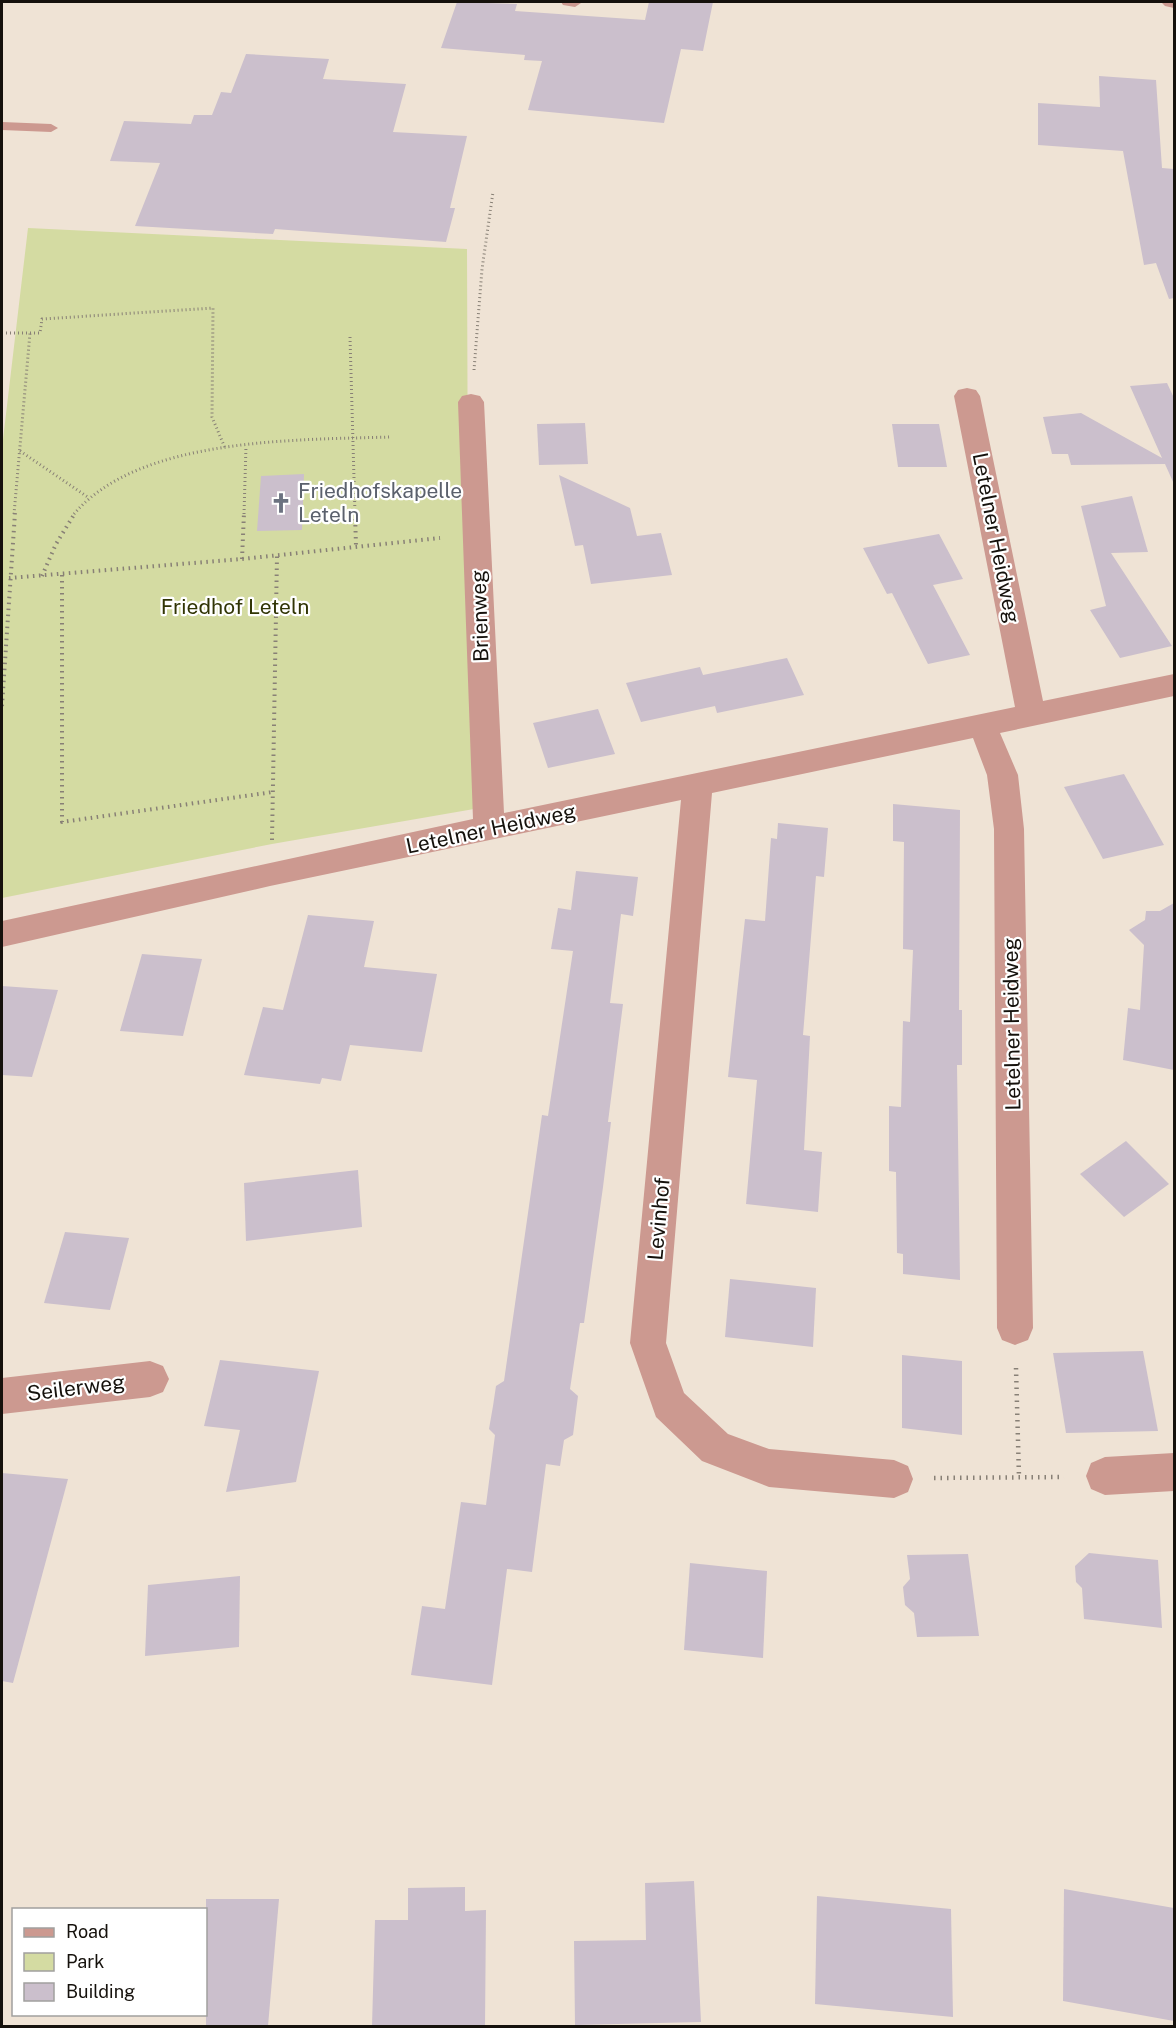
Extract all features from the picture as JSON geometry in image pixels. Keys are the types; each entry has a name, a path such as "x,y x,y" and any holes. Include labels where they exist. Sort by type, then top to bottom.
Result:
{"street":[{"name":"Letelner Heidweg","path":"967,396 1031,715"},
{"name":"Brienweg","path":"471,402 489,829"},
{"name":"Letelner Heidweg","path":"2,934 270,874 1174,686"},
{"name":"Letelner Heidweg","path":"981,725 998,755 1007,789 1015,1328"},
{"name":"Levinhof","path":"698,785 648,1343 669,1404 715,1448 769,1468 894,1479"},
{"name":"Seilerweg","path":"2,1396 150,1379"},
{"path":"1105,1476 1174,1472"}],"lane":[{"path":"2,126 51,128"}],"path":[{"path":"471,402 482,269 493,192"},
{"path":"2,333 40,333 42,319 213,308 212,417 225,448"},
{"path":"2,706 9,578 30,333"},
{"path":"350,337 356,546"},
{"path":"42,576 53,546 70,519 89,498 141,469 177,457 225,448 390,437"},
{"path":"242,559 246,446"},
{"path":"20,451 89,498"},
{"path":"9,578 277,556 477,534"},
{"path":"270,874 277,556"},
{"path":"62,575 62,822 273,792"},
{"path":"1015,1328 1019,1477"},
{"path":"894,1479 1105,1476"}],"green space":[{"name":"Friedhof Leteln","path":"28,228 467,249 468,536 474,809 272,844 2,898 2,448"}],"building":[{"path":"457,2 517,4 515,11 645,20 649,2 713,2 703,51 681,49 664,123 528,110 542,61 524,60 525,55 441,48"},
{"path":"246,54 329,59 323,79 406,84 393,132 467,136 450,208 455,208 446,242 275,229 273,234 135,226 160,163 110,161 124,121 191,124 194,115 212,115 221,92 231,93"},
{"path":"1099,76 1156,80 1162,168 1174,169 1174,298 1169,299 1156,263 1144,265 1123,151 1038,145 1038,103 1100,107"},
{"path":"1167,383 1174,398 1174,484 1165,464 1071,465 1068,454 1052,454 1043,417 1081,413 1162,458 1130,386"},
{"path":"585,423 588,464 539,465 537,424"},
{"path":"892,424 939,424 947,467 898,467"},
{"name":"Friedhofskapelle Leteln","path":"304,474 302,530 257,531 261,476"},
{"path":"559,475 630,508 637,536 661,533 672,575 591,584 583,545 575,546"},
{"path":"1132,496 1148,552 1111,553 1172,646 1120,658 1090,610 1106,606 1081,506"},
{"path":"939,534 963,579 933,585 970,655 928,664 892,593 887,594 863,548"},
{"path":"787,658 804,695 717,713 715,706 641,722 626,683 700,667 703,675"},
{"path":"598,709 615,754 548,768 533,723"},
{"path":"1124,774 1164,845 1103,859 1064,787"},
{"path":"893,804 960,810 959,1010 962,1010 962,1065 957,1065 960,1280 903,1274 903,1254 897,1253 896,1172 889,1171 889,1106 901,1107 903,1021 910,1022 913,950 903,949 904,842 893,841"},
{"path":"778,823 828,828 824,877 816,876 803,1035 810,1036 804,1150 822,1152 818,1212 746,1204 757,1080 728,1077 745,919 765,921 771,838 777,839"},
{"path":"576,871 638,877 633,916 621,914 610,1003 623,1004 608,1122 611,1122 603,1187 584,1323 580,1323 570,1389 578,1396 573,1435 564,1440 560,1466 546,1464 532,1572 507,1569 492,1685 411,1675 422,1606 445,1609 461,1502 486,1505 495,1435 489,1429 496,1386 504,1381 542,1115 548,1116 573,951 551,949 558,908 571,910"},
{"path":"1174,903 1174,1070 1123,1060 1128,1008 1140,1010 1144,945 1129,930 1145,920 1146,911 1160,911"},
{"path":"308,915 374,921 364,967 437,974 422,1052 350,1045 341,1081 322,1078 320,1084 244,1075 263,1007 283,1010"},
{"path":"142,954 202,959 183,1036 120,1031"},
{"path":"2,986 58,990 32,1077 2,1075"},
{"path":"1126,1141 1169,1184 1124,1217 1080,1174"},
{"path":"358,1170 362,1227 246,1241 244,1183"},
{"path":"65,1232 129,1238 110,1310 44,1303"},
{"path":"730,1279 816,1288 813,1347 725,1337"},
{"path":"1143,1351 1158,1431 1066,1433 1053,1353"},
{"path":"902,1355 962,1361 962,1435 902,1428"},
{"path":"220,1360 319,1371 296,1482 226,1492 240,1430 204,1426"},
{"path":"2,1473 68,1479 13,1683 2,1681"},
{"path":"1089,1553 1158,1560 1162,1628 1084,1619 1082,1588 1076,1582 1075,1566"},
{"path":"968,1554 979,1636 917,1637 914,1613 905,1605 903,1587 910,1579 907,1555"},
{"path":"690,1563 767,1571 763,1658 684,1650"},
{"path":"240,1576 239,1647 145,1656 148,1585"},
{"path":"694,1881 701,2022 575,2025 574,1941 646,1940 645,1883"},
{"path":"465,1887 465,1911 486,1910 485,2026 372,2026 375,1920 408,1920 408,1888"},
{"path":"1064,1889 1174,1908 1174,2021 1063,2001"},
{"path":"817,1896 951,1909 953,2017 815,2004"},
{"path":"206,1899 279,1899 268,2026 206,2026"}],"place":[{"name":"Friedhofskapelle Leteln","path":"281,503"}]}
